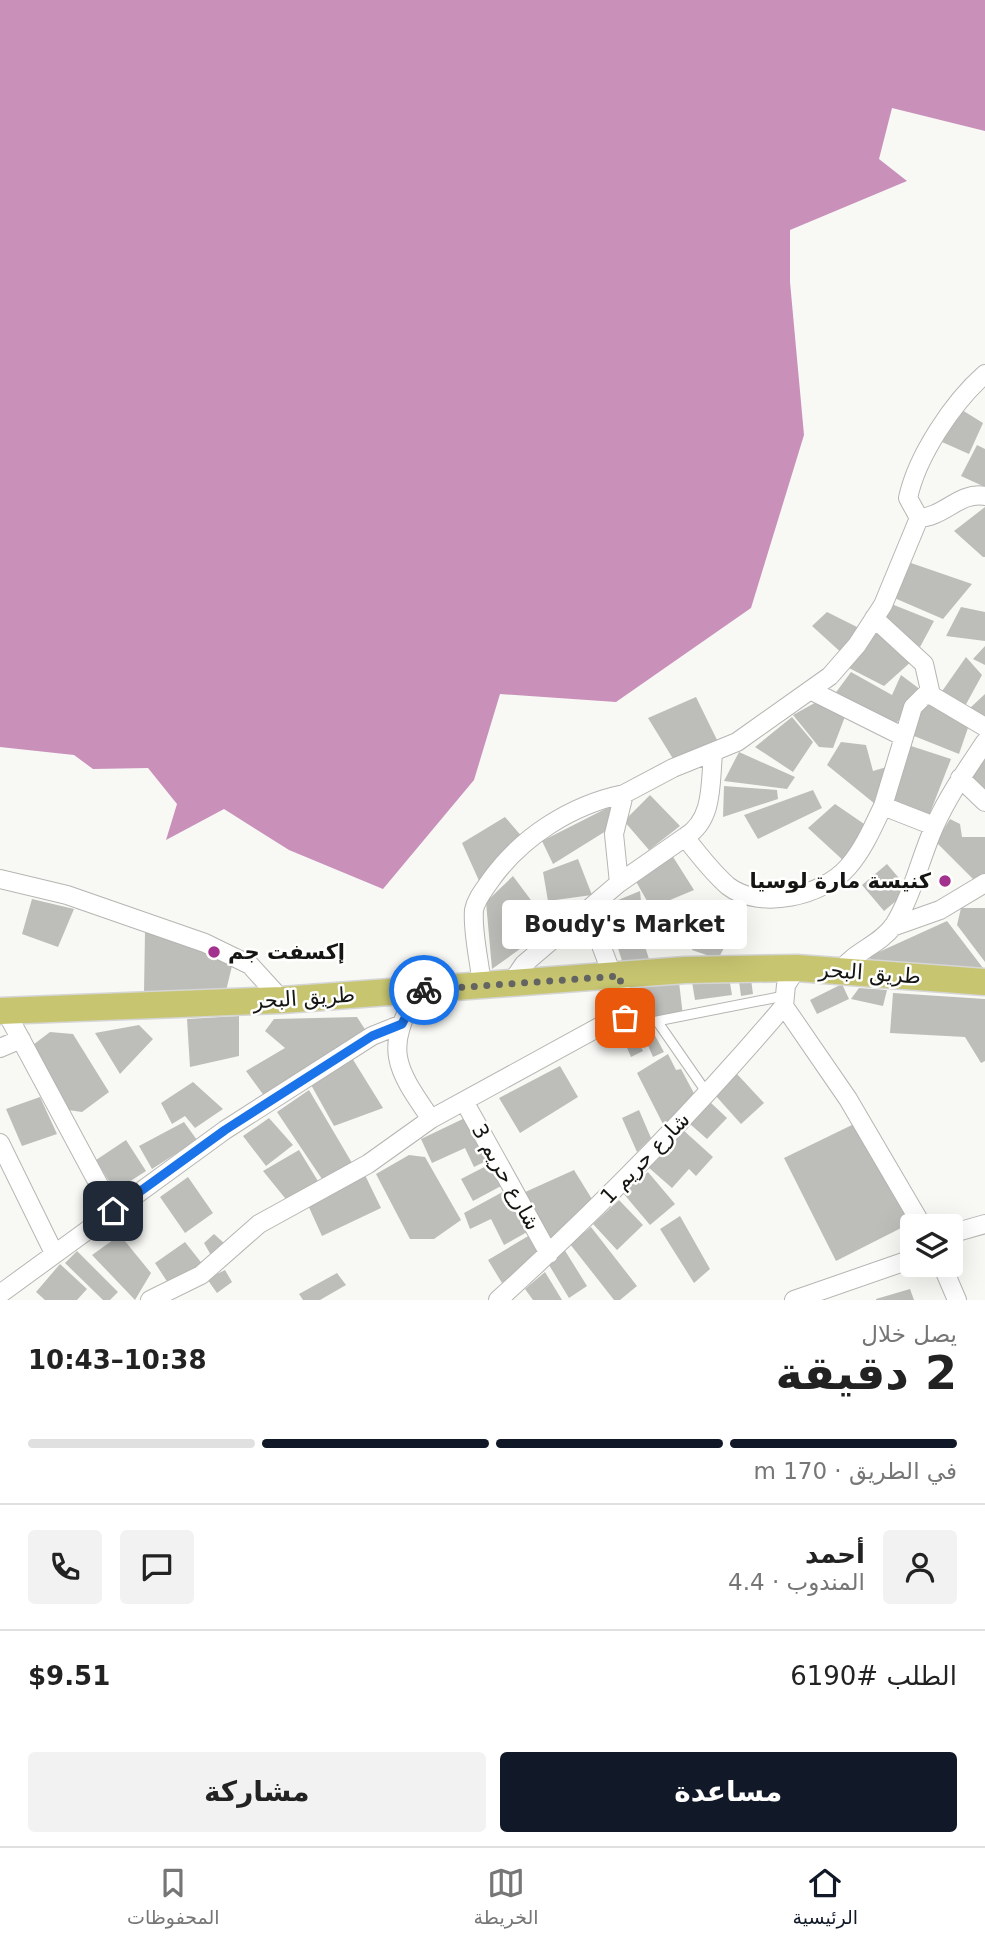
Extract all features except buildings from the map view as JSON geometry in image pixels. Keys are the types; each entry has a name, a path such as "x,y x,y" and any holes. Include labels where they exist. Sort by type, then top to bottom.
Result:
{"main road":[{"name":"طريق البحر","path":"3,1010 282,1000 685,970 797,968 985,982"}],"street":[{"path":"919,518 908,498 926,454 954,405 985,374"},
{"path":"919,518 929,517 972,495 985,496"},
{"path":"482,986 474,910 495,874 521,847 557,820 599,800 624,794 684,763 713,754 747,735 837,670 874,618 890,590 919,518"},
{"path":"874,618 924,664 931,695"},
{"path":"810,690 904,737"},
{"path":"685,837 728,886 755,897 777,898 824,886 839,876 861,849 883,806 916,702 923,696 931,695 985,727"},
{"path":"841,970 851,958 885,936 892,927 914,884 934,826 960,778 985,742"},
{"path":"511,983 524,964 619,883 697,829 707,810 713,754"},
{"path":"960,778 985,802"},
{"path":"619,883 614,834 624,794"},
{"path":"883,806 934,826"},
{"path":"0,879 67,895 205,943 250,965 282,1000"},
{"path":"892,927 940,910 985,883"},
{"path":"150,1300 201,1275 259,1224 368,1164 431,1119 613,1016 622,998 616,976 588,911"},
{"name":"شارع حريم 1","path":"498,1300 603,1203 707,1093 784,1001 797,968"},
{"path":"419,990 402,1024 397,1054 399,1070 431,1119"},
{"path":"784,1001 848,1099 915,1214"},
{"path":"3,1010 22,1039 113,1211"},
{"path":"0,1294 225,1130 372,1036 402,1024"},
{"path":"0,1048 22,1039"},
{"name":"شارع حريم 3","path":"464,1101 549,1254"},
{"path":"0,1143 54,1253"},
{"path":"963,1230 985,1224"},
{"path":"794,1300 900,1263"},
{"path":"13,1300 24,1276"},
{"path":"947,1277 957,1300"}],"lane":[{"path":"613,1016 641,1024 784,1001"},
{"path":"657,1021 707,1093"}],"shaded area":[{"path":"0,0 985,0 985,131 892,108 879,159 907,181 790,230 790,282 804,435 751,608 616,702 500,694 474,780 383,889 289,850 224,809 166,840 177,804 148,768 93,769 74,755 0,747"}],"way so far":[{"path":"424,990 620,976 622,998 620,1007 613,1016 625,1018"}],"place":[{"name":"كنيسة مارة لوسيا","path":"945,881"},
{"name":"إكسفت جم","path":"214,952"},
{"name":"Boudy's Market","path":"625,1018"}],"route":[{"path":"113,1211 225,1130 372,1036 402,1024 419,990 424,990"}]}
